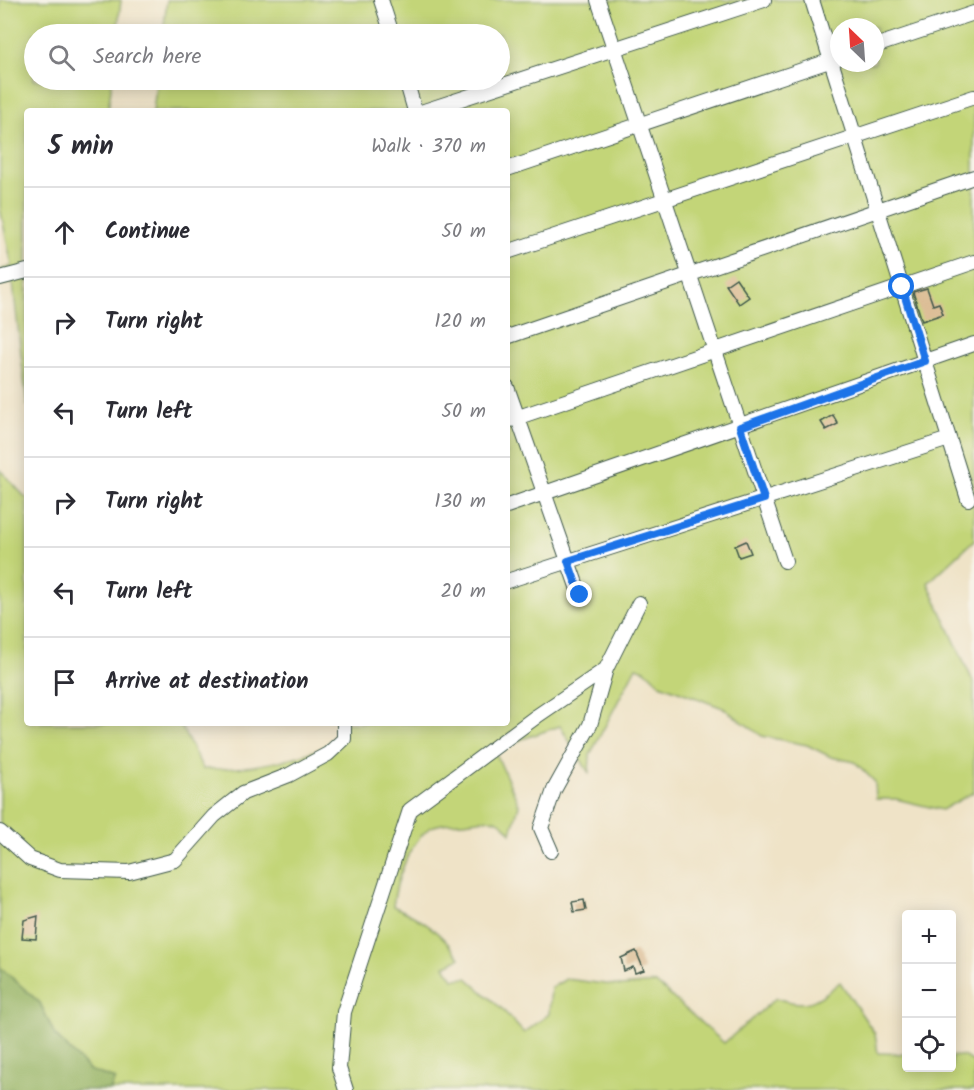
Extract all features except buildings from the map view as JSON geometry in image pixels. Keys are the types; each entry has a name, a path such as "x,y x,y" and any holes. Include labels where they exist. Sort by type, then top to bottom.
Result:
{"street":[{"path":"381,0 389,24"},
{"path":"598,0 785,561"},
{"path":"510,83 764,0"},
{"path":"812,0 830,46"},
{"path":"884,43 974,13"},
{"path":"510,168 830,61"},
{"path":"838,72 855,136 968,499"},
{"path":"409,90 414,108"},
{"path":"433,108 489,90"},
{"path":"510,251 974,97"},
{"path":"510,336 974,177"},
{"path":"580,595 544,494 512,419 974,262"},
{"path":"0,278 24,272"},
{"path":"510,505 974,344"},
{"path":"510,580 949,439"},
{"path":"551,851 541,828 554,790 590,725 606,669 639,603"},
{"path":"346,1090 339,1068 344,1012 410,810 537,716 606,669"},
{"path":"0,832 30,859 60,870 129,872 176,860 214,816 243,794 290,775 328,754 344,739 344,726"}],"green space":[{"path":"0,0 121,0 118,24 24,24 24,90 111,90 108,108 24,108 24,380 13,283 0,285 0,270 12,266 0,208"},
{"path":"167,0 974,0 974,540 928,583 974,684 974,792 942,810 896,799 876,799 875,782 855,762 831,757 807,745 762,736 723,708 660,684 645,670 636,667 590,755 589,773 560,726 494,749 519,805 511,833 502,823 489,819 444,824 430,828 415,843 409,853 397,886 393,906 414,916 438,933 460,958 445,966 453,979 467,978 502,1009 524,1033 549,1014 551,988 566,979 621,986 656,983 724,1043 776,998 796,1003 811,1002 840,982 875,1034 878,1053 902,1054 902,1072 956,1072 956,1056 963,1056 974,1062 974,1090 110,1090 115,1079 90,1071 55,1035 40,1003 0,967 0,470 24,496 24,726 181,726 203,769 220,769 270,763 303,755 335,743 337,726 510,726 510,108 153,108 156,90 510,90 510,24 164,24"},
{"path":"0,967 40,1003 55,1035 89,1070 115,1079 110,1090 0,1090"}],"route":[{"path":"580,595 568,561 764,499 740,427 925,361 902,287"}]}
